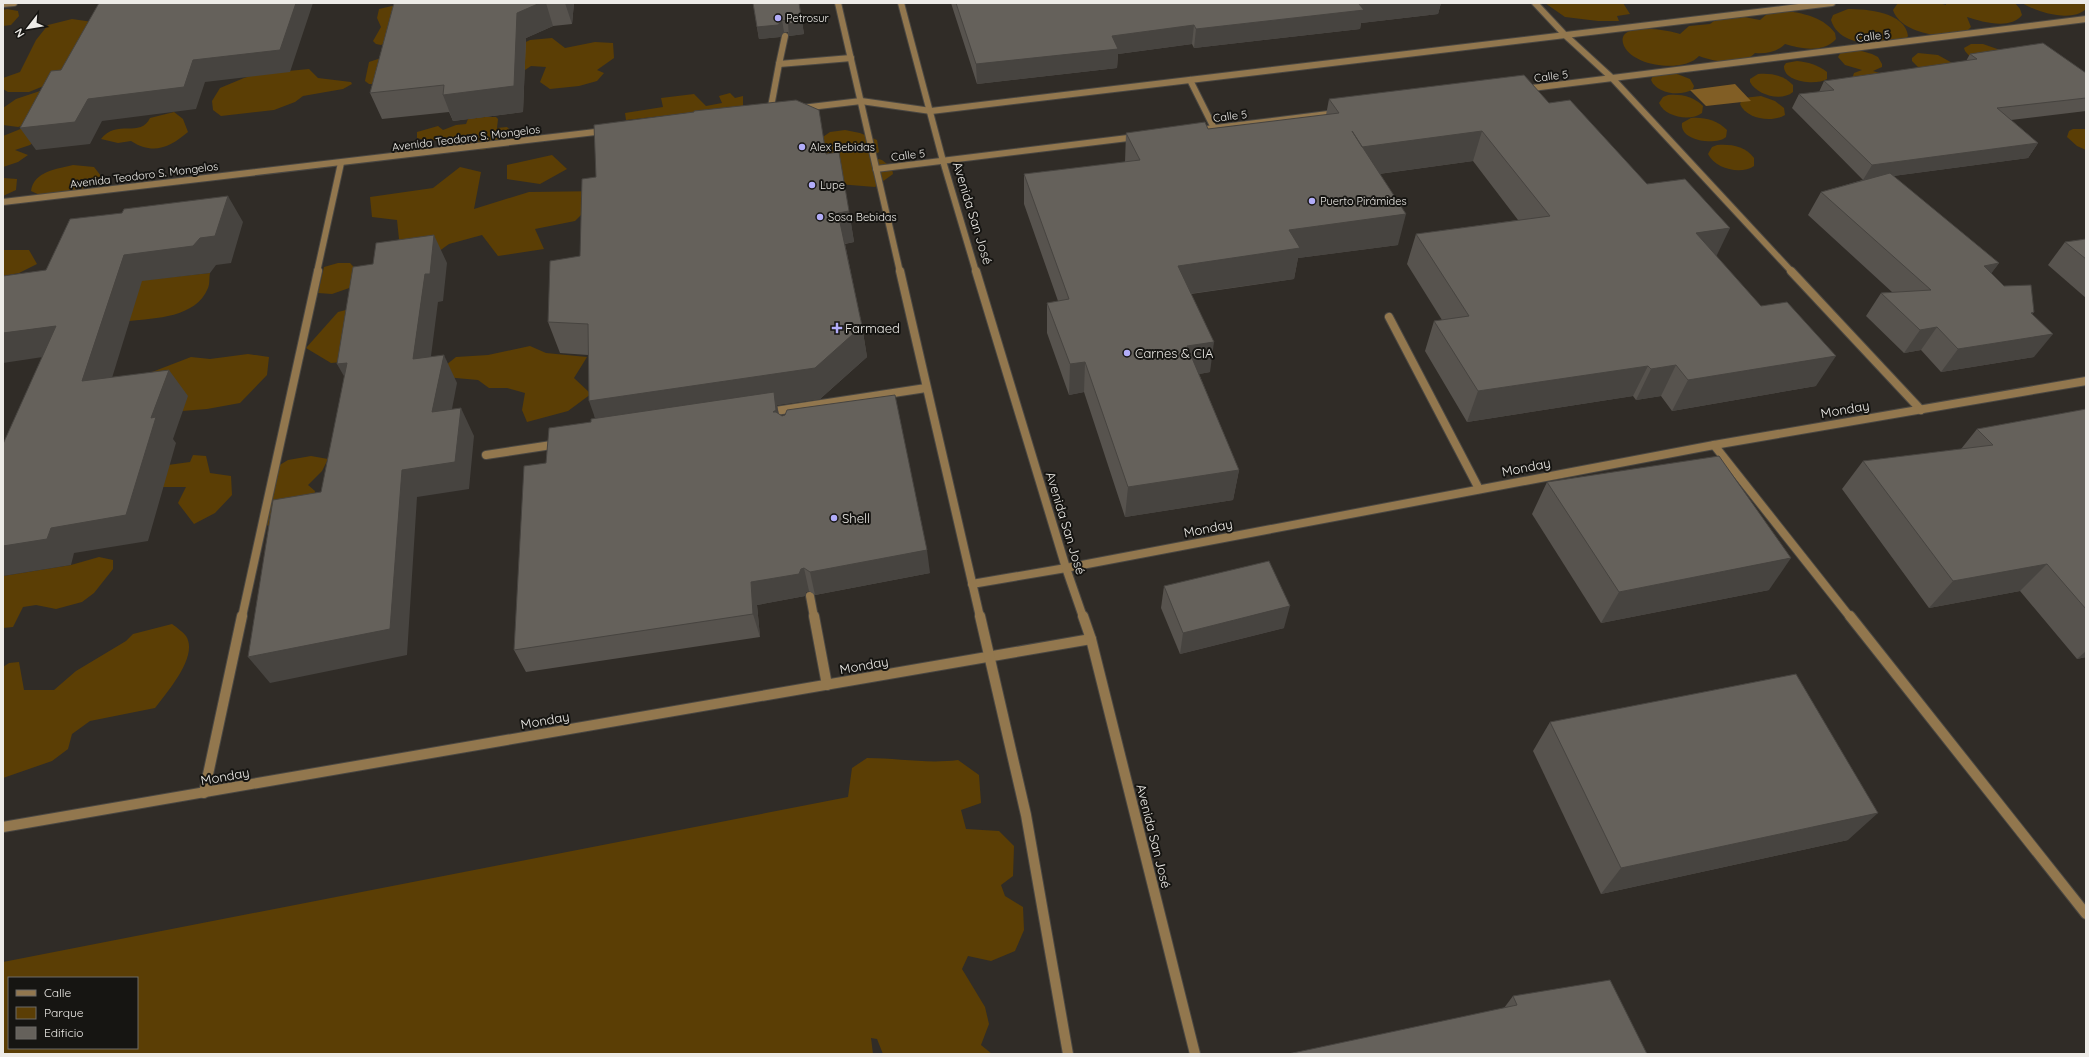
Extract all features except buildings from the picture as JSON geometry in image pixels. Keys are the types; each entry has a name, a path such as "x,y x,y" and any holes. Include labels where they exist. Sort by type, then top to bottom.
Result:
{"street":[{"path":"3,4 14,3"},
{"path":"838,3 1026,815 1068,1054"},
{"name":"Avenida San José","path":"901,3 931,111 943,161 1066,568 1091,639 1195,1054"},
{"path":"1535,3 1565,35 1612,78 1921,410"},
{"path":"793,109 861,101 931,111 1832,3"},
{"name":"Calle 5","path":"1518,90 2086,19"},
{"path":"770,112 784,36"},
{"path":"779,64 851,58"},
{"path":"1190,80 1214,128"},
{"path":"762,113 777,111"},
{"name":"Calle 5","path":"1191,130 1347,111"},
{"name":"Avenida Teodoro S. Mongelos","path":"3,202 611,131"},
{"name":"Calle 5","path":"876,169 1145,136"},
{"path":"204,792 342,163"},
{"path":"1388,317 1479,490"},
{"name":"Monday","path":"972,584 1066,568 1714,445 2086,381"},
{"path":"760,414 784,413 926,388"},
{"path":"486,455 565,443"},
{"path":"1714,445 2086,914"},
{"path":"810,596 827,684"},
{"name":"Monday","path":"3,827 1091,639"}],"green space":[{"path":"1545,3 1623,3 1630,14 1617,16 1619,21 1598,21 1565,17"},
{"path":"1898,3 1939,3 1946,5 1946,3 2015,3 2020,9 2022,15 2017,20 2004,24 1988,23 1967,17 1971,27 1967,31 1935,35 1910,28 1900,20 1893,10"},
{"path":"2022,3 2086,3 2086,9 2080,13 2063,16 2045,13"},
{"path":"392,6 402,6 383,44 376,44 373,41 381,27 377,18 379,9"},
{"path":"7,9 18,11 19,16 11,25 3,26 3,10"},
{"path":"1848,9 1875,11 1893,17 1905,28 1908,36 1905,41 1874,43 1852,40 1843,36 1836,29 1831,20 1833,15"},
{"path":"1788,11 1808,15 1820,20 1831,28 1835,33 1836,39 1825,46 1812,49 1785,44 1775,51 1755,53 1750,57 1736,62 1713,60 1699,56 1682,65 1671,66 1648,63 1638,59 1629,53 1624,46 1623,38 1627,33 1634,30 1655,29 1680,34 1689,26 1710,24 1718,18 1739,16 1760,20 1768,13"},
{"path":"72,19 93,22 110,27 46,85 29,92 8,92 3,89 3,78 20,72 36,40 48,25"},
{"path":"552,38 565,48 595,42 613,43 614,58 597,70 604,73 597,81 579,86 550,89 540,82 546,67 531,66 525,70 513,48 530,40"},
{"path":"1971,44 1983,44 2003,51 1972,59 1964,48"},
{"path":"1858,50 1878,57 1882,67 1873,71 1886,75 1852,79 1854,73 1862,70 1845,65 1838,57 1841,52"},
{"path":"1918,53 1938,55 1954,64 1919,68 1912,61 1912,58"},
{"path":"381,58 381,84 369,84 365,81 369,62"},
{"path":"1797,61 1820,67 1827,72 1827,79 1816,82 1808,82 1794,79 1789,76 1785,71 1784,66 1786,63"},
{"path":"309,69 318,78 351,82 352,84 343,89 303,96 295,102 274,110 221,116 213,110 212,101 220,88 257,74"},
{"path":"1672,72 1690,79 1694,86 1693,89 1682,93 1670,93 1658,88 1651,80 1654,73"},
{"path":"1758,74 1772,74 1786,79 1793,85 1793,92 1788,95 1776,97 1764,94 1753,87 1750,82 1750,79"},
{"path":"67,82 33,122 18,127 3,125 3,108 16,99"},
{"path":"730,93 735,98 743,96 743,107 626,120 625,113 663,107 661,98 694,94 706,106 722,103 719,96"},
{"path":"1668,95 1682,95 1695,100 1703,106 1702,113 1691,117 1678,117 1672,115 1662,108 1659,103 1663,97"},
{"path":"1761,96 1775,101 1784,108 1785,115 1773,119 1760,118 1748,113 1740,104 1743,98"},
{"path":"174,112 183,119 188,132 167,146 154,149 147,148 131,141 118,143 101,139 107,133 114,130 141,127 146,124 150,118"},
{"path":"496,117 498,119 497,128 507,127 513,133 510,141 489,149 468,150 453,147 451,141 426,140 417,138 417,132 438,126 443,130 456,125 466,124 468,119"},
{"path":"1691,118 1701,118 1719,124 1727,130 1726,137 1721,140 1714,141 1692,138 1686,134 1682,123"},
{"path":"23,128 44,134 30,145 15,150 28,155 18,162 3,167 3,136"},
{"path":"2073,129 2086,129 2086,150 2077,146 2067,137 2069,131"},
{"path":"845,130 860,133 877,140 879,152 871,157 882,160 892,168 893,174 875,187 838,184 828,169 820,139 830,132"},
{"path":"1717,145 1742,148 1754,158 1754,166 1749,169 1742,170 1722,167 1711,159 1708,154 1712,147"},
{"path":"552,155 567,169 540,184 507,179 507,165"},
{"path":"73,165 94,167 101,176 83,189 60,197 46,197 31,191 33,184 41,175"},
{"path":"460,167 481,172 474,209 529,192 605,191 575,221 535,229 544,249 498,256 482,235 449,244 431,257 412,252 399,239 397,220 372,217 370,197 433,188"},
{"path":"3,178 17,179 16,190 3,196"},
{"path":"3,250 29,250 37,264 19,273 3,276"},
{"path":"338,263 350,263 360,274 355,286 332,294 318,293 324,267"},
{"path":"210,273 208,288 202,298 194,305 185,311 174,315 151,319 129,321 97,285"},
{"path":"350,309 375,359 331,363 306,348 338,312"},
{"path":"530,346 546,353 587,357 574,378 591,394 568,411 527,422 522,410 525,393 507,388 489,388 478,380 445,377 441,369 456,357 488,355"},
{"path":"248,354 269,357 267,375 240,403 207,409 182,411 152,372 191,357 210,359"},
{"path":"193,455 206,456 210,473 231,476 232,495 215,513 194,524 178,503 186,487 163,487 124,471 190,462"},
{"path":"311,456 328,459 322,471 308,485 315,491 313,507 278,527 265,525 278,466 288,460"},
{"path":"99,557 113,560 113,569 94,593 82,602 56,609 36,605 23,607 13,627 3,628 3,576 71,565"},
{"path":"172,624 186,636 189,644 188,653 180,674 155,708 90,721 72,734 68,749 52,761 3,778 3,667 9,663 19,662 24,690 54,690 76,671 126,641 133,634"},
{"path":"867,758 923,761 958,760 979,775 981,803 961,810 966,829 999,831 1014,846 1013,876 1001,885 1005,896 1023,907 1024,930 1015,951 991,961 968,956 962,969 985,1007 989,1024 981,1045 992,1054 883,1054 877,1039 871,1038 873,1054 3,1054 3,962 848,797 852,768"}],"shaded area":[{"path":"1735,84 1751,101 1706,106 1690,90"}],"place":[{"name":"Petrosur","path":"778,18"},
{"name":"Alex Bebidas","path":"802,147"},
{"name":"Lupe","path":"812,185"},
{"name":"Puerto Pirámides","path":"1312,201"},
{"name":"Sosa Bebidas","path":"820,217"},
{"name":"Farmaed","path":"837,328"},
{"name":"Carnes & CIA","path":"1127,353"},
{"name":"Shell","path":"834,518"}]}
